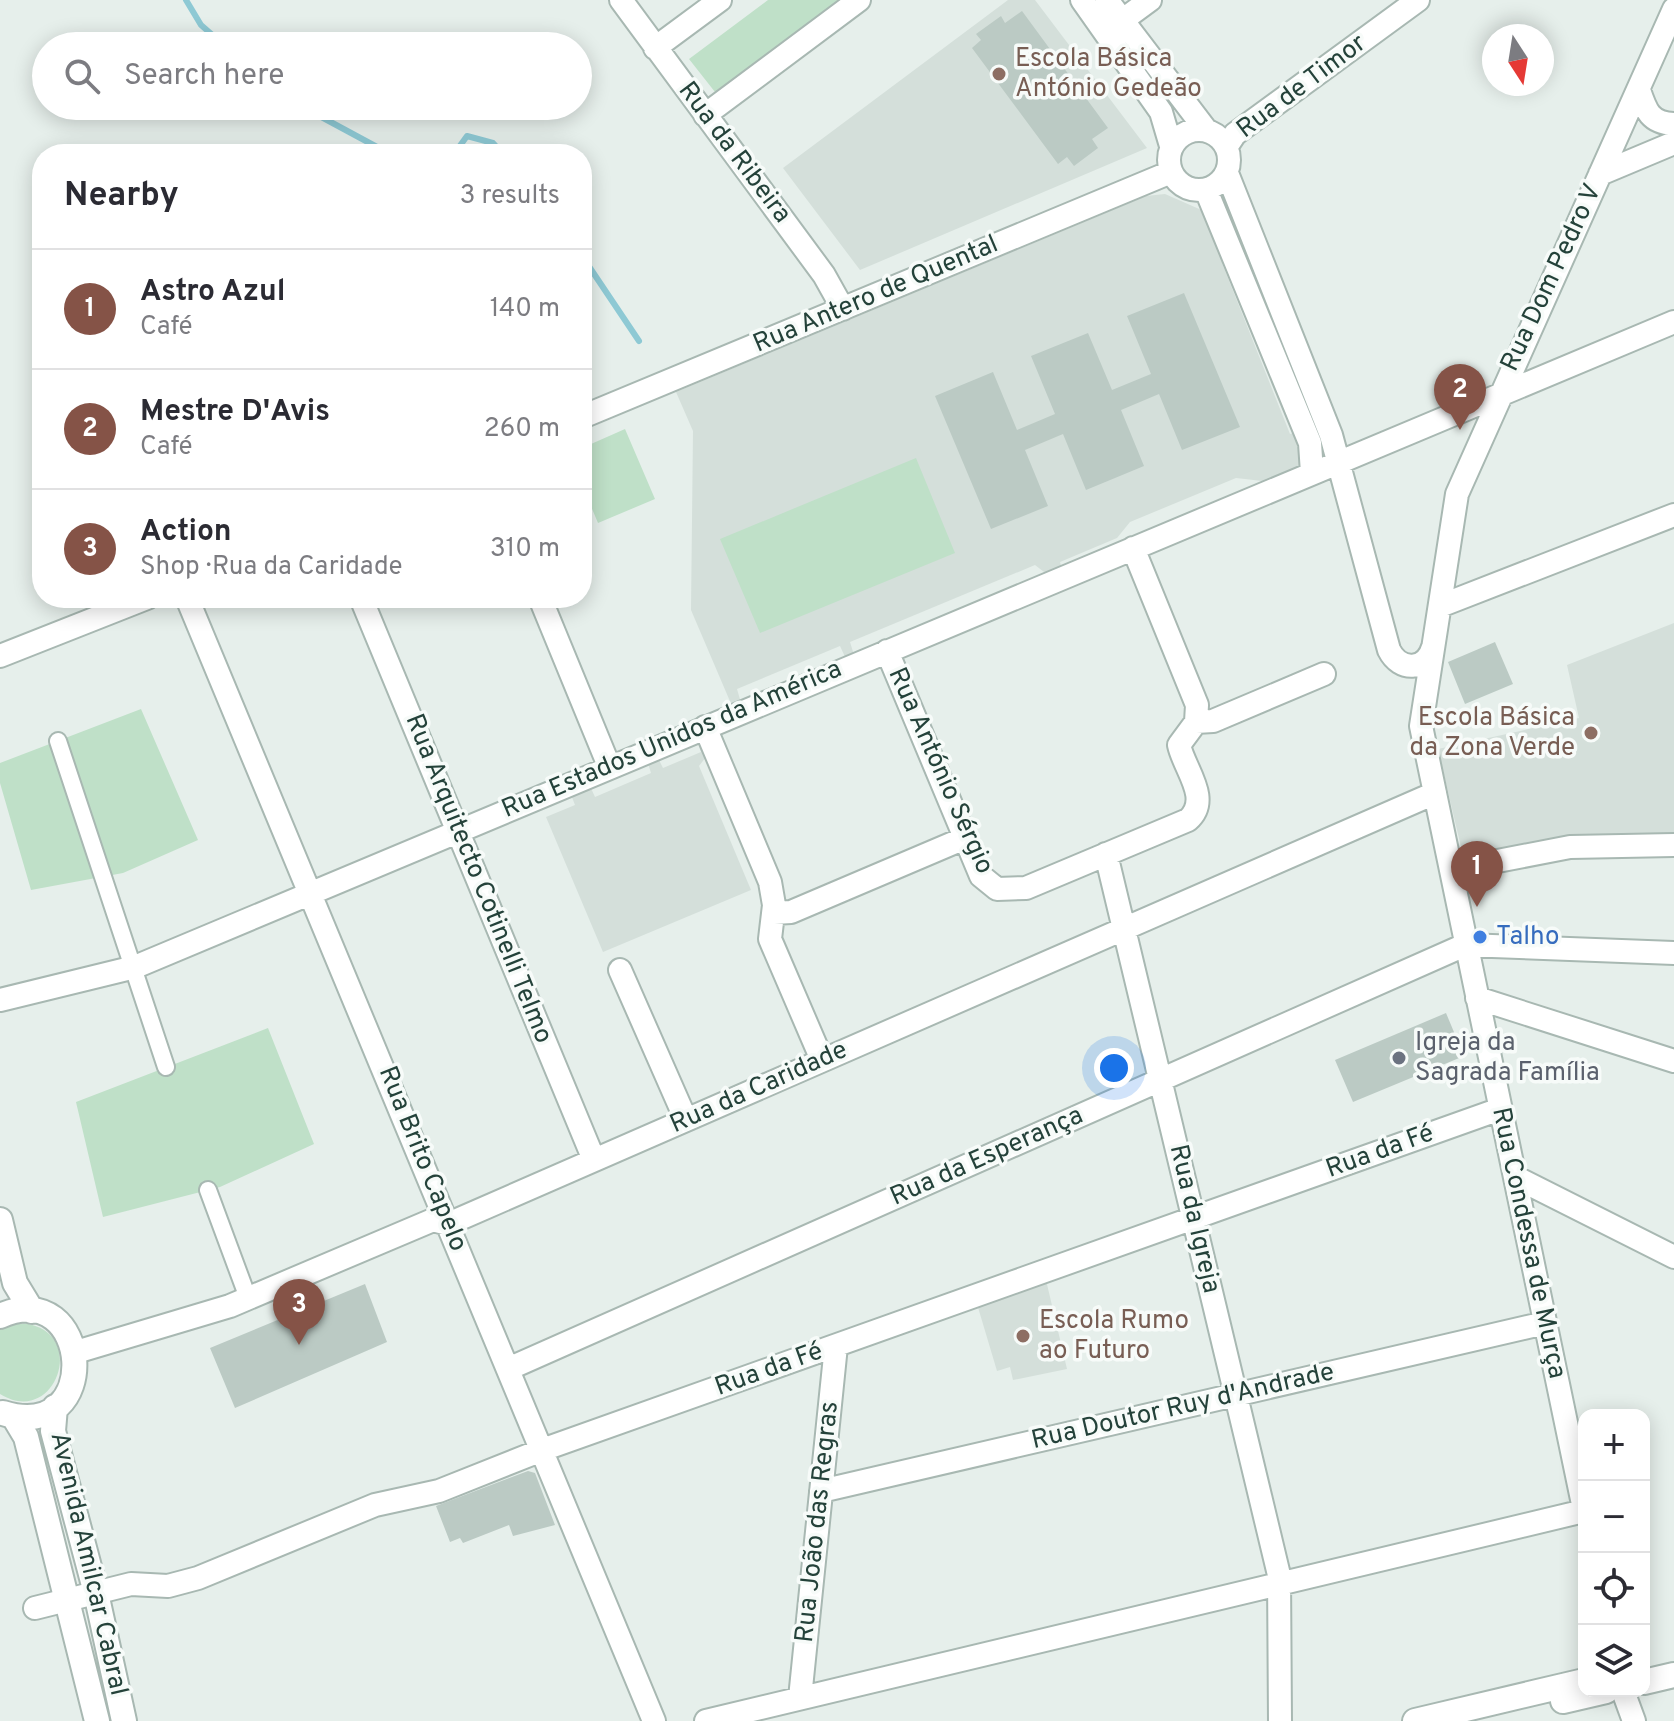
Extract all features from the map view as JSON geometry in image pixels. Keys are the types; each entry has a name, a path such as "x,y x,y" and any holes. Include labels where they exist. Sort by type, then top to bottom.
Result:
{"street":[{"name":"Rua da Ribeira","path":"621,0 824,275 843,309"},
{"path":"655,48 720,0"},
{"path":"705,115 859,0"},
{"path":"1082,0 1114,26 1206,130"},
{"path":"1107,0 1114,26 1161,112 1171,146 1168,160 1171,172 1180,184 1192,190 1206,190 1218,184 1227,173 1230,160 1227,146 1218,135 1206,130 1192,130 1180,136 1171,146"},
{"path":"1114,26 1150,0"},
{"name":"Rua de Timor","path":"1227,146 1235,134 1418,0"},
{"name":"Rua Dom Pedro V","path":"1433,647 1457,494 1498,396 1674,9"},
{"path":"1639,90 1646,113 1659,123 1674,124"},
{"path":"1600,174 1674,143"},
{"name":"Rua Antero de Quental","path":"592,413 1171,172"},
{"path":"1227,173 1331,435 1392,656 1402,664 1412,666 1424,662 1433,647"},
{"path":"1206,190 1310,443 1312,473"},
{"name":"Rua Estados Unidos da América","path":"0,1000 135,967 1674,322"},
{"path":"1440,606 1674,515"},
{"path":"1106,854 1188,820 1197,809 1198,795 1179,745 1183,735 1196,722 1197,705 1133,548"},
{"path":"0,656 122,608"},
{"name":"Rua Brito Capelo","path":"191,608 654,1721"},
{"name":"Rua Arquitecto Cotinelli Telmo","path":"365,608 594,1160"},
{"path":"544,608 609,766"},
{"name":"Rua Condessa de Murça","path":"1433,647 1421,726 1578,1481"},
{"name":"Rua António Sérgio","path":"887,651 981,876 997,889 1017,891 1106,854"},
{"path":"1196,722 1213,721 1324,674"},
{"path":"705,727 770,882 774,913 770,939 822,1060"},
{"path":"58,741 166,1067"},
{"name":"Rua da Caridade","path":"76,1352 248,1298 433,1220 448,1224 1435,793"},
{"path":"774,913 791,912 965,838"},
{"path":"1451,870 1570,847 1674,845"},
{"name":"Rua da Igreja","path":"1106,854 1279,1584 1280,1721"},
{"path":"1465,945 1674,953"},
{"name":"Rua da Esperança","path":"508,1369 1465,945"},
{"path":"620,970 686,1120"},
{"path":"1477,998 1674,1061"},
{"name":"Rua da Fé","path":"35,1608 131,1584 168,1586 198,1578 375,1505 439,1491 542,1450 1500,1109"},
{"path":"1515,1177 1674,1257"},
{"path":"208,1190 248,1298"},
{"path":"0,1220 15,1283 32,1311"},
{"path":"0,1316 32,1311 60,1324 76,1352 74,1382 55,1407 42,1414 7,1415"},
{"name":"Rua Doutor Ruy d'Andrade","path":"821,1491 1545,1323"},
{"name":"Rua João das Regras","path":"800,1698 836,1346"},
{"name":"Avenida Amilcar Cabral","path":"55,1407 53,1431 96,1593 124,1721"},
{"name":"Avenida Amilcar Cabral","path":"7,1415 26,1437 69,1599 97,1721"},
{"path":"706,1721 1578,1511"},
{"path":"1650,1665 1674,1659"},
{"path":"1650,1681 1674,1675"},
{"path":"1415,1721 1578,1682"},
{"path":"1479,1721 1581,1697"},
{"path":"1625,1697 1634,1721"}],"shaded area":[{"name":"Escola Básica António Gedeão","path":"1008,0 1035,0 1147,148 860,270 783,168"},
{"path":"1165,194 1206,212 1228,260 1222,263 1290,434 1297,432 1303,462 1300,467 1271,482 1236,478 1130,522 1117,538 1060,562 1062,569 1048,575 1035,565 850,642 854,655 846,659 840,646 737,689 741,703 732,706 691,610 693,431 676,392 1146,196"},
{"name":"Escola Básica da Zona Verde","path":"1674,623 1674,836 1584,836 1475,852 1461,847 1438,749 1579,718 1567,665"},
{"path":"696,739 709,753 699,766 751,890 603,952 546,817 575,805 570,792 589,784 595,797 651,773 647,760 657,756 663,768 701,752"},
{"name":"Escola Rumo ao Futuro","path":"1046,1280 1067,1369 1013,1380 1010,1367 997,1371 977,1304"}],"green space":[{"path":"768,0 842,0 715,92 689,59"},
{"path":"625,429 655,499 598,523 592,509 592,444"},
{"path":"916,458 955,553 760,633 720,539"},
{"path":"141,709 198,840 123,873 31,890 0,783 0,763"},
{"path":"268,1028 314,1144 220,1187 103,1217 76,1102"},
{"path":"16,1323 40,1328 54,1339 60,1355 58,1372 51,1387 38,1398 20,1401 0,1394 0,1330"}],"building":[{"path":"1022,11 1108,128 1092,139 1098,148 1074,166 1067,157 1058,164 972,48 981,40 976,34 1001,16 1005,23"},
{"path":"1184,293 1240,427 1182,450 1159,394 1121,410 1144,466 1086,490 1063,434 1025,450 1048,506 991,529 935,396 993,372 1017,430 1055,414 1031,356 1088,333 1112,390 1151,374 1127,316"},
{"path":"1495,642 1513,684 1465,704 1448,662"},
{"name":"Igreja da Sagrada Família","path":"1446,1013 1464,1056 1353,1102 1335,1060"},
{"path":"365,1284 387,1342 235,1408 210,1348"},
{"path":"528,1471 535,1473 555,1525 513,1536 509,1525 463,1543 460,1538 450,1542 436,1506"}],"waterway":[{"path":"186,0 201,25 209,32"},
{"path":"327,120 371,144"},
{"path":"461,144 467,136 494,144"},
{"path":"592,271 639,341"}],"place":[{"name":"Escola Básica António Gedeão","path":"999,74"},
{"name":"Mestre D'Avis","path":"1460,430"},
{"name":"Escola Básica da Zona Verde","path":"1591,733"},
{"name":"Astro Azul","path":"1477,907"},
{"name":"Talho","path":"1480,937"},
{"name":"Igreja da Sagrada Família","path":"1399,1058"},
{"name":"Escola Rumo ao Futuro","path":"1023,1336"},
{"name":"Action","path":"299,1345"}]}
